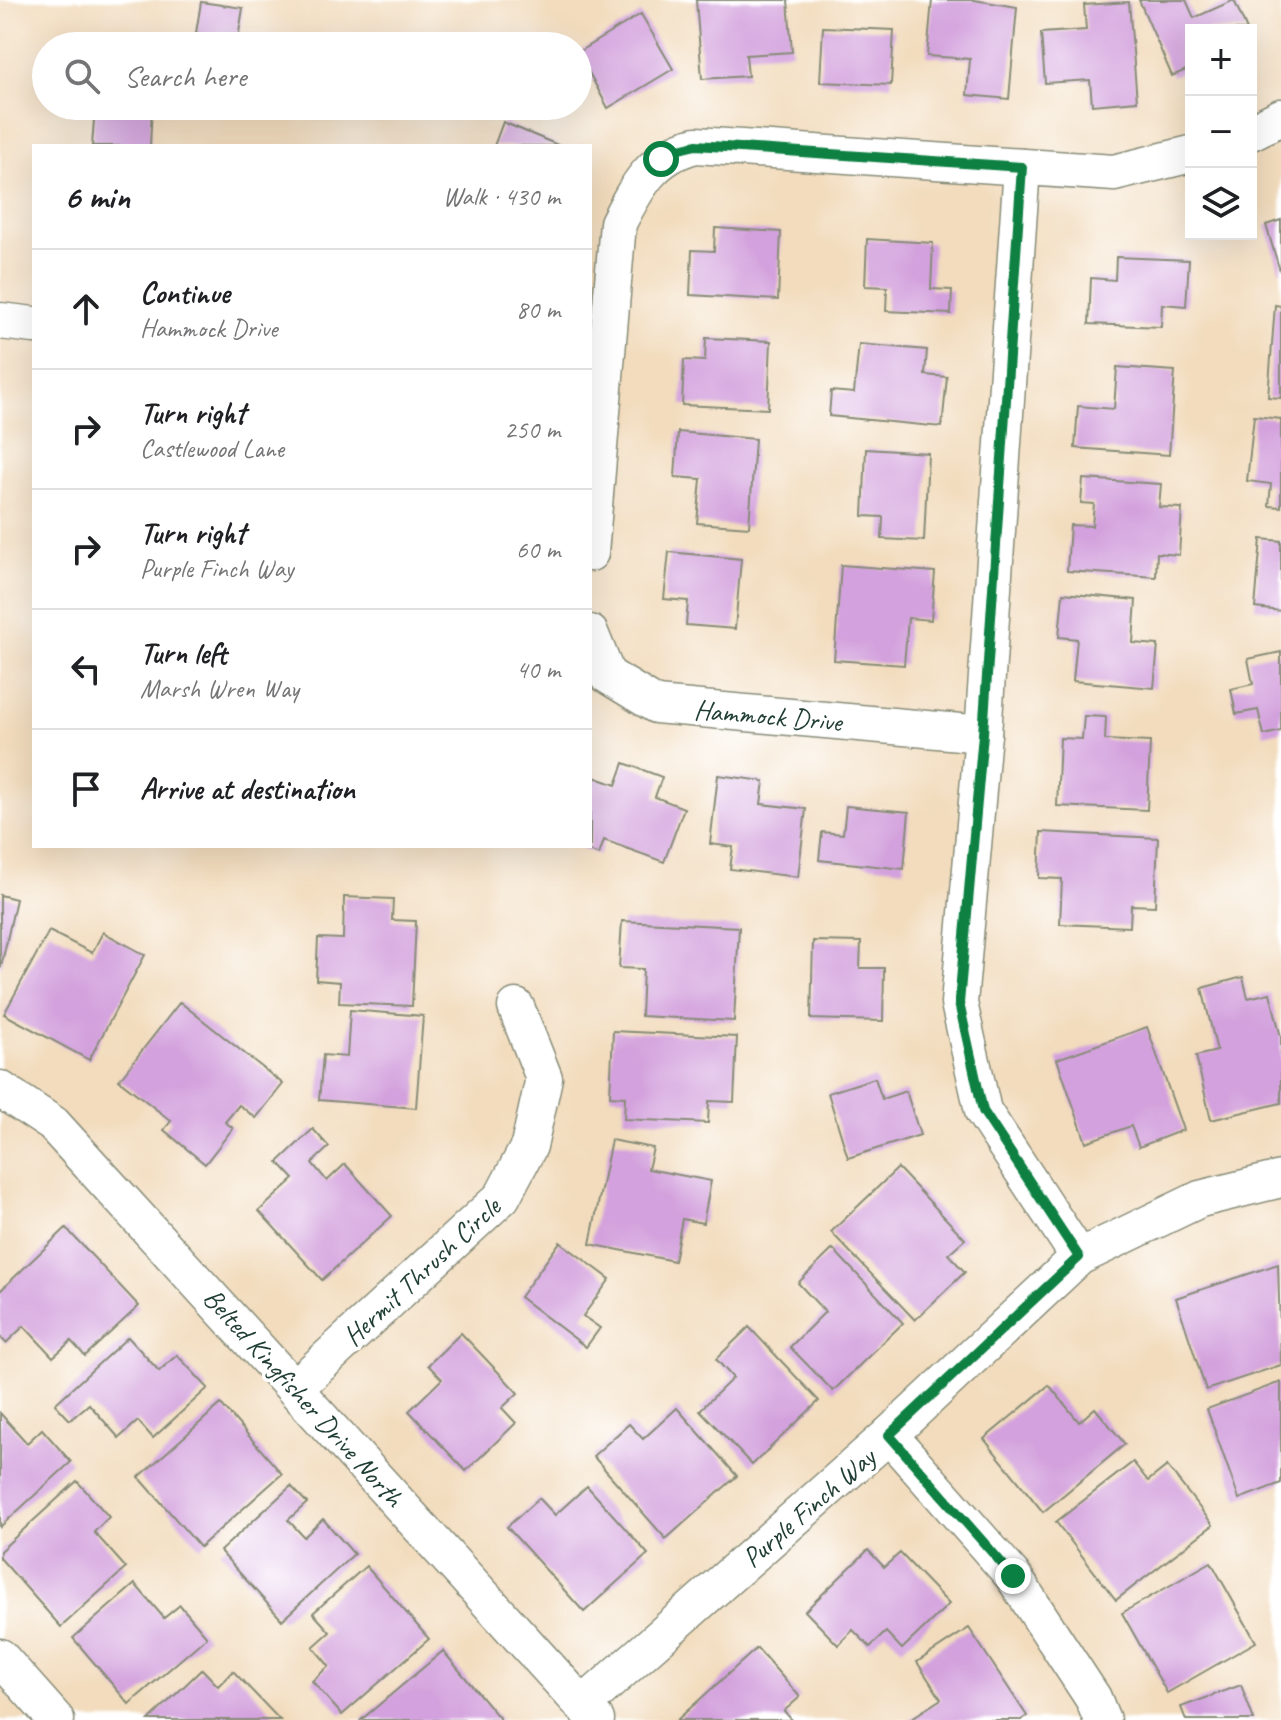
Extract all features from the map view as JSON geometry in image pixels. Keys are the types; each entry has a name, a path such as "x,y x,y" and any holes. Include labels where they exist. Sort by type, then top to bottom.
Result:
{"street":[{"path":"1257,129 1281,117"},
{"path":"592,529 618,223 638,184 661,159 675,150 696,145 1114,173 1185,155"},
{"path":"1022,167 983,734 959,1003 983,1111 1079,1257"},
{"path":"0,321 32,325"},
{"name":"Hammock Drive","path":"592,638 607,675 656,705 983,734"},
{"name":"Hermit Thrush Circle","path":"296,1387 502,1197 529,1146 544,1078 516,1007"},
{"name":"Belted Kingfisher Drive North","path":"0,1089 53,1124 590,1712"},
{"name":"Purple Finch Way","path":"590,1712 1079,1257 1200,1199 1281,1179"},
{"path":"889,1435 1013,1576 1093,1698 1102,1720"},
{"path":"0,1657 56,1720"}],"building":[{"path":"696,0 788,0 792,52 746,55 748,76 702,79"},
{"path":"932,0 974,0 1017,7 1009,99 967,95 970,59 927,56"},
{"path":"1139,0 1186,0 1194,18 1234,0 1244,24 1185,24 1185,71 1172,76"},
{"path":"201,2 243,8 239,32 196,32"},
{"path":"1129,2 1137,101 1092,105 1090,80 1045,83 1041,33 1086,30 1084,5"},
{"path":"641,14 673,69 608,108 592,78 592,44"},
{"path":"823,27 894,30 891,85 820,82"},
{"path":"94,120 151,120 150,144 92,144"},
{"path":"503,122 555,144 495,144"},
{"path":"1281,220 1281,271 1280,271 1266,225"},
{"path":"715,228 781,232 778,300 690,295 692,250 714,251"},
{"path":"867,239 933,243 931,289 952,290 951,314 886,311 887,287 865,286"},
{"path":"1116,257 1189,260 1186,306 1162,304 1161,327 1089,324 1091,278 1115,280"},
{"path":"1275,305 1281,306 1281,398 1268,397"},
{"path":"706,338 771,341 768,409 682,405 684,360 705,361"},
{"path":"859,344 927,350 925,375 947,377 942,427 829,416 831,391 854,393"},
{"path":"1117,367 1175,371 1169,455 1075,448 1078,406 1114,409"},
{"path":"1254,416 1281,419 1281,507 1269,506 1271,484 1247,481"},
{"path":"678,432 755,439 749,527 697,523 701,479 675,477"},
{"path":"866,449 928,453 924,541 882,539 883,517 863,516"},
{"path":"1083,479 1161,484 1159,507 1182,508 1179,555 1157,553 1156,577 1067,571 1070,525 1092,526 1094,504 1081,503"},
{"path":"1261,539 1281,541 1281,611 1255,608"},
{"path":"669,552 741,559 735,629 686,625 688,601 664,599"},
{"path":"841,565 935,572 931,620 908,618 904,665 834,660"},
{"path":"1063,593 1136,600 1133,643 1158,645 1154,688 1073,681 1077,639 1059,637"},
{"path":"1281,652 1281,731 1264,735 1258,710 1236,714 1231,689 1253,684 1248,659"},
{"path":"1084,716 1106,717 1105,740 1150,742 1147,810 1057,806 1060,738 1082,739"},
{"path":"624,763 662,777 655,797 684,808 664,862 604,840 599,855 581,848 592,848 594,777 616,785"},
{"path":"718,775 764,781 761,804 806,809 798,877 730,869 733,847 710,844"},
{"path":"846,806 909,812 904,869 819,860 822,832 843,834"},
{"path":"1041,832 1158,838 1155,906 1131,905 1130,927 1060,924 1062,879 1039,878"},
{"path":"0,895 16,899 1,967 0,966"},
{"path":"344,897 393,899 392,920 416,921 412,1006 339,1003 340,982 316,980 318,938 343,939"},
{"path":"622,921 739,927 734,1021 641,1016 643,969 619,968"},
{"path":"49,931 92,953 103,932 145,955 89,1060 4,1014"},
{"path":"813,941 861,942 860,968 884,968 883,1021 811,1019"},
{"path":"1243,977 1248,998 1270,993 1281,1037 1281,1103 1211,1120 1196,1056 1217,1051 1202,988"},
{"path":"180,1002 283,1084 256,1118 239,1105 225,1122 233,1128 205,1164 164,1130 171,1121 119,1080"},
{"path":"350,1010 423,1016 416,1108 319,1100 323,1055 347,1057"},
{"path":"1147,1027 1183,1130 1139,1147 1131,1126 1086,1142 1057,1059"},
{"path":"613,1031 737,1037 734,1102 709,1101 708,1123 624,1119 625,1097 610,1096"},
{"path":"875,1078 882,1099 906,1091 920,1135 848,1158 828,1093"},
{"path":"313,1129 329,1147 312,1163 327,1181 345,1164 392,1216 322,1280 259,1211 294,1179 278,1162"},
{"path":"611,1140 653,1148 648,1169 711,1181 703,1223 682,1219 674,1261 590,1244"},
{"path":"898,1168 965,1239 948,1254 965,1272 915,1320 831,1232"},
{"path":"66,1228 139,1306 85,1356 71,1341 53,1357 24,1326 6,1343 0,1337 0,1291"},
{"path":"560,1242 610,1279 583,1316 600,1328 586,1347 520,1297"},
{"path":"833,1249 903,1323 833,1391 790,1347 825,1312 798,1283"},
{"path":"1278,1264 1281,1365 1206,1390 1176,1298"},
{"path":"749,1327 819,1401 752,1465 700,1410 733,1378 716,1359"},
{"path":"461,1333 518,1393 502,1408 516,1423 466,1471 409,1411 442,1379 428,1365"},
{"path":"128,1337 159,1371 177,1355 208,1388 153,1438 138,1421 119,1438 89,1404 70,1420 55,1404"},
{"path":"1281,1382 1281,1483 1239,1499 1207,1409"},
{"path":"1049,1385 1079,1422 1095,1408 1125,1444 1043,1512 984,1439"},
{"path":"221,1404 282,1474 200,1547 139,1477"},
{"path":"677,1408 737,1476 666,1539 593,1456 629,1424 643,1439"},
{"path":"0,1413 27,1443 42,1429 71,1462 0,1527"},
{"path":"1133,1462 1148,1481 1167,1466 1213,1525 1116,1600 1056,1522"},
{"path":"77,1481 109,1517 94,1532 126,1568 61,1627 0,1558 0,1551"},
{"path":"291,1486 307,1503 288,1520 304,1537 323,1519 354,1554 282,1620 220,1551"},
{"path":"587,1486 648,1554 584,1612 507,1527 539,1498 555,1515"},
{"path":"868,1550 884,1567 900,1553 949,1604 902,1649 886,1632 870,1647 853,1630 838,1645 805,1611"},
{"path":"1211,1562 1256,1642 1167,1693 1122,1613"},
{"path":"366,1566 429,1639 342,1715 312,1681 329,1666 313,1647 330,1632 313,1613"},
{"path":"135,1584 164,1618 180,1605 207,1637 129,1704 73,1638"},
{"path":"969,1628 1027,1716 1021,1720 909,1720 941,1699 917,1662"},
{"path":"757,1648 800,1697 784,1711 792,1720 677,1720"},
{"path":"443,1651 501,1720 361,1720"},
{"path":"202,1669 218,1686 233,1671 280,1720 149,1720"},
{"path":"1241,1685 1254,1720 1186,1720 1181,1707"}],"route":[{"path":"661,159 675,150 696,145 1022,167 983,734 959,1003 983,1111 1079,1257 889,1435 1013,1576"}]}
